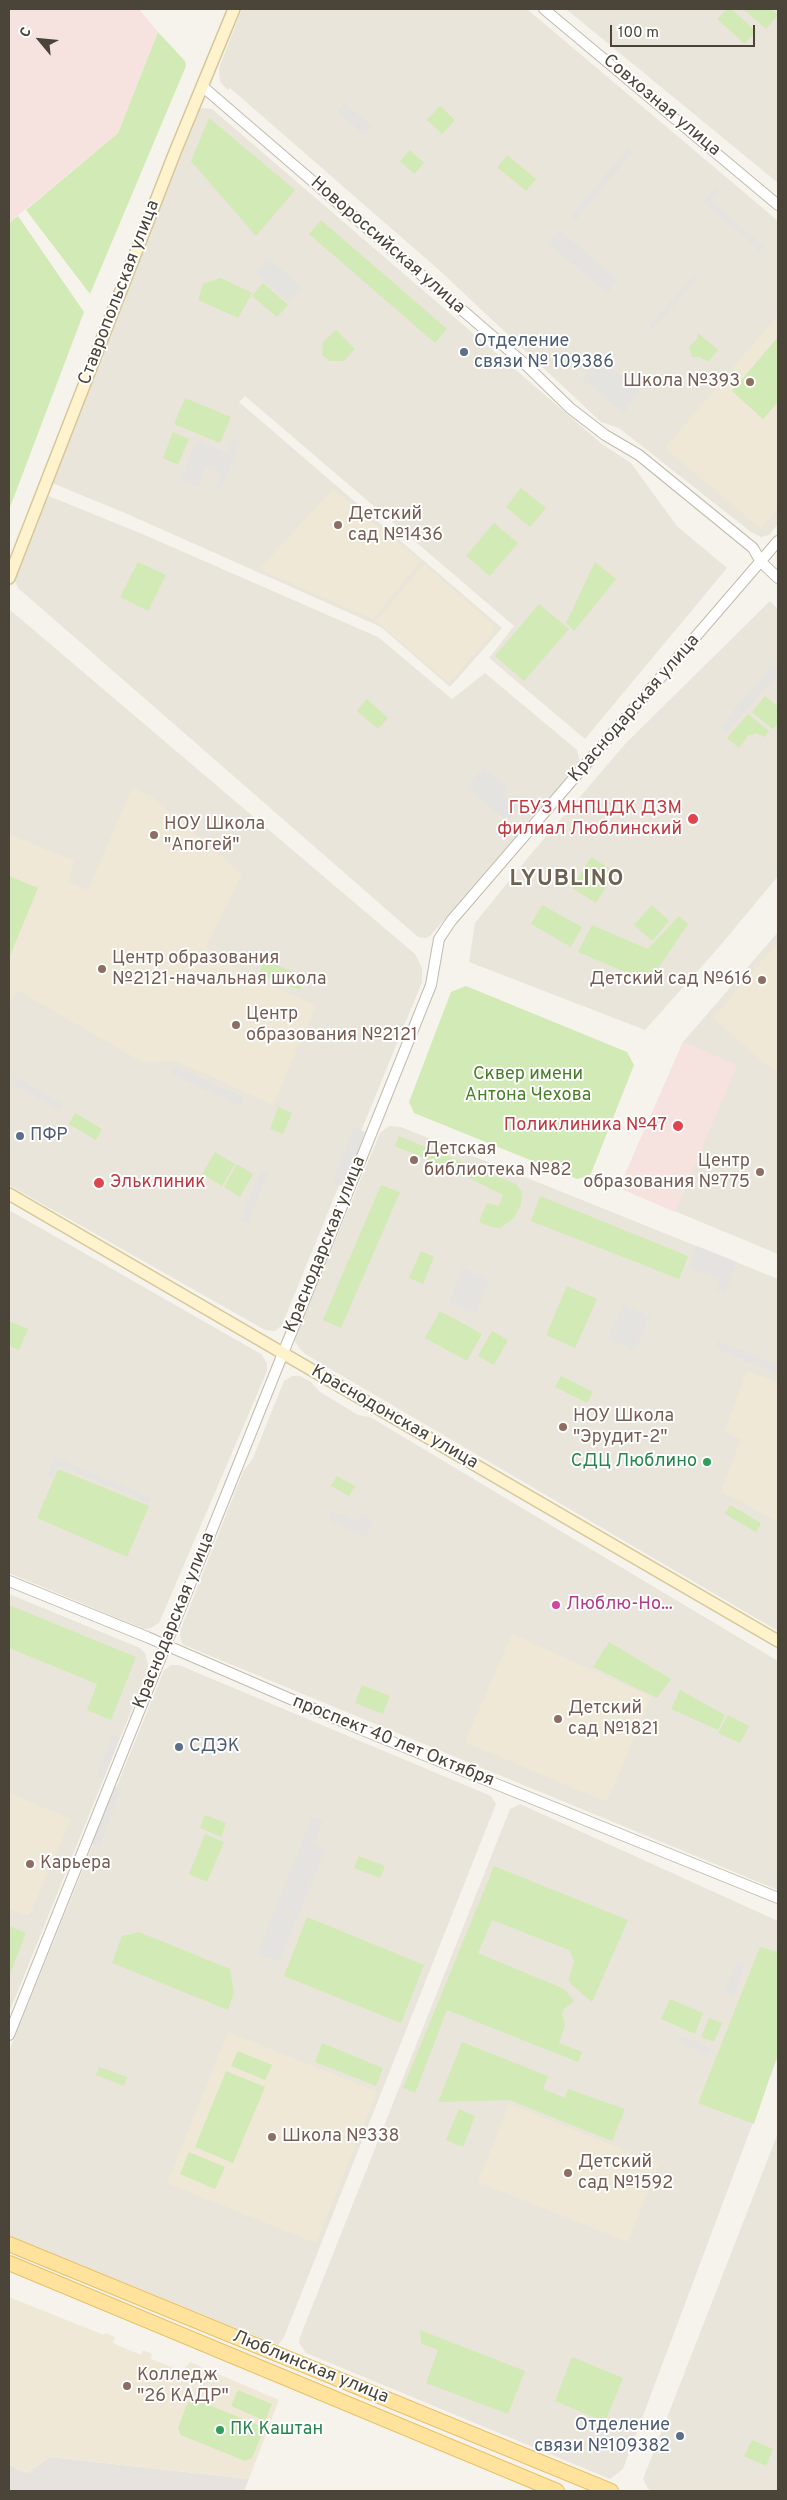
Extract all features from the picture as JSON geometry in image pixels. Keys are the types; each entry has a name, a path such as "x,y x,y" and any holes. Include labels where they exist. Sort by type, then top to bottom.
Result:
{"main road":[{"name":"Ставропольская улица","path":"9,578 234,9"},
{"name":"Краснодонская улица","path":"9,1194 134,1264 283,1353 778,1641"},
{"name":"Люблинская улица","path":"9,2244 611,2491"},
{"name":"Люблинская улица","path":"9,2263 557,2491"}],"street":[{"name":"Совхозная улица","path":"544,9 778,205"},
{"name":"Новороссийская улица","path":"202,86 526,365 570,408 605,435 639,455 753,548 761,562 778,578"},
{"name":"Краснодарская улица","path":"9,2035 431,985 437,945 443,932 778,541"},
{"name":"проспект 40 лет Октября","path":"9,1581 165,1645 360,1729 778,1898"}],"shaded area":[{"path":"9,9 139,9 158,32 118,133 9,223"},
{"path":"242,9 527,9 778,221 778,524 769,535 761,537 751,532 619,428 601,422 439,270 230,88 228,90 220,82 219,68"},
{"path":"566,9 778,9 778,183"},
{"path":"345,103 372,127 364,135 338,111"},
{"path":"202,108 212,109 602,444 631,463 677,526 727,568 585,739 489,658 514,626 245,396 239,402 502,628 450,687 381,627 125,513 52,483 197,112"},
{"path":"628,148 633,152 576,220 571,216"},
{"path":"716,187 720,190 711,201 764,246 760,251 703,202"},
{"path":"559,230 618,280 607,293 548,243"},
{"path":"268,258 302,288 289,302 255,273"},
{"path":"693,276 697,279 653,329 649,326"},
{"name":"Школа №393","path":"778,315 778,509 761,529 665,448"},
{"path":"600,359 640,393 623,413 583,379"},
{"path":"232,439 240,442 221,489 216,487 221,473 206,467 198,487 181,480 197,440 226,452"},
{"name":"Детский сад №1436","path":"333,489 421,561 373,619 259,569"},
{"path":"46,495 140,533 378,637 452,699 485,673 577,750 580,762 430,936 426,938 418,937 18,588 14,579"},
{"path":"424,564 493,624 492,633 449,683 376,621"},
{"path":"770,601 778,609 778,876 719,947 645,1030 469,962 475,923 525,861 626,743"},
{"path":"9,609 415,954 422,968 422,982 282,1325 275,1331 265,1330 9,1185"},
{"path":"772,666 778,671 778,683 773,679 727,732 720,727"},
{"path":"483,768 508,787 503,794 519,808 507,821 467,787"},
{"path":"132,788 151,796 242,874 206,947 227,964 316,1006 273,1105 177,1061 145,1062 137,1059 17,990 9,1006 9,834 74,861 68,882 88,890"},
{"path":"778,932 778,1254 619,1188 683,1042"},
{"name":"Детский сад №616","path":"778,942 778,1067 774,1071 713,1018"},
{"name":"Поликлиника №47","path":"683,1042 737,1065 675,1212 619,1188"},
{"path":"174,1066 244,1097 240,1106 170,1074"},
{"path":"17,1078 63,1104 60,1110 13,1085"},
{"path":"389,1126 401,1127 778,1279 778,1631 305,1354 299,1348 295,1341 296,1335 380,1133"},
{"path":"354,1127 365,1132 344,1187 332,1182"},
{"path":"261,1170 268,1172 248,1224 240,1221"},
{"path":"9,1210 261,1354 267,1363 267,1371 159,1623 151,1628 144,1629 9,1573"},
{"path":"697,1246 737,1262 725,1293 716,1289 719,1280 689,1268"},
{"path":"463,1268 490,1279 476,1314 449,1303"},
{"path":"624,1304 650,1316 634,1351 607,1338"},
{"path":"718,1341 778,1365 777,1374 715,1348"},
{"path":"747,1371 778,1383 778,1522 721,1491 741,1439 724,1432"},
{"path":"292,1376 300,1376 311,1382 320,1392 358,1415 370,1417 778,1661 778,1890 184,1645 181,1641 180,1631 243,1472 253,1458 284,1381"},
{"path":"55,1457 151,1497 149,1503 58,1465 53,1478 57,1480 47,1476"},
{"path":"332,1511 358,1521 361,1514 373,1520 366,1537 328,1520"},
{"path":"9,1594 140,1648 145,1653 148,1669 9,2013"},
{"name":"Детский сад №1821","path":"512,1634 651,1697 607,1802 465,1742"},
{"path":"171,1665 179,1665 491,1796 496,1804 284,2337 278,2345 9,2236 9,2051 164,1670"},
{"path":"113,1734 120,1737 104,1778 97,1775"},
{"path":"114,1786 121,1789 100,1846 92,1843"},
{"name":"Карьера","path":"9,1793 71,1819 29,1916 9,1909"},
{"path":"520,1804 778,1921 778,2056 623,2469 610,2479 306,2353 299,2343 510,1809"},
{"path":"312,1817 323,1821 314,1844 325,1849 279,1962 257,1954"},
{"path":"737,1962 745,1966 733,1996 724,1992"},
{"name":"Школа №338","path":"228,2032 377,2092 316,2243 167,2183"},
{"path":"682,2036 712,2049 709,2056 679,2043"},
{"name":"Детский сад №1592","path":"509,2104 659,2164 628,2242 478,2182"},
{"path":"778,2133 778,2491 655,2491 648,2489 643,2479"},
{"name":"Колледж \"26 КАДР\"","path":"9,2297 104,2335 105,2333 115,2337 113,2343 141,2355 143,2350 152,2354 151,2359 182,2371 190,2362 279,2400 249,2479 50,2457 27,2473 9,2465"},
{"path":"50,2457 249,2479 244,2491 9,2491 9,2465 27,2473"}],"green space":[{"path":"727,9 731,9 756,31 745,44 717,19"},
{"path":"743,9 771,9 778,15 766,29"},
{"path":"158,32 185,61 186,66 90,294 26,210 118,133"},
{"path":"440,106 455,120 442,134 427,120"},
{"path":"209,118 295,190 256,236 191,161"},
{"path":"410,150 424,163 414,174 400,161"},
{"path":"507,155 536,179 526,191 497,167"},
{"path":"18,216 84,312 9,510 9,223"},
{"path":"321,220 447,329 435,343 309,234"},
{"path":"221,278 252,293 238,318 198,300 203,284"},
{"path":"263,283 288,305 277,317 252,296"},
{"path":"336,330 355,349 344,361 330,361 322,355 323,342"},
{"path":"698,333 718,350 708,362 700,357 692,357 689,347 697,339"},
{"path":"778,337 778,402 763,419 732,391"},
{"path":"185,398 231,417 220,443 174,424"},
{"path":"173,432 189,439 178,465 163,458"},
{"path":"521,488 546,508 530,527 506,507"},
{"path":"494,523 518,543 490,576 466,556"},
{"path":"138,562 166,575 148,611 120,597"},
{"path":"595,562 616,579 574,631 566,623"},
{"path":"539,604 569,629 524,681 495,656"},
{"path":"765,696 778,707 778,723 773,729 752,712"},
{"path":"367,699 388,718 378,729 357,711"},
{"path":"748,714 769,731 765,737 756,733 748,736 739,748 727,738"},
{"path":"591,857 615,872 596,903 572,888"},
{"path":"9,876 38,888 9,958"},
{"path":"542,905 582,927 571,947 531,924"},
{"path":"652,905 669,921 652,941 634,925"},
{"path":"679,916 688,924 649,982 578,952 592,925 648,949"},
{"path":"264,960 305,977 300,990 259,974"},
{"name":"Сквер имени Антона Чехова","path":"466,986 627,1052 634,1065 590,1176 577,1179 414,1113 409,1102 451,992"},
{"path":"278,1107 292,1113 283,1134 270,1129"},
{"path":"75,1113 102,1129 96,1140 69,1124"},
{"path":"399,1136 516,1184 522,1192 521,1205 513,1219 500,1228 479,1222 487,1203 499,1206 503,1195 457,1172 395,1146"},
{"path":"215,1152 235,1164 222,1186 202,1174"},
{"path":"237,1164 253,1174 240,1197 224,1187"},
{"path":"381,1185 400,1192 341,1328 323,1320"},
{"path":"540,1196 688,1256 679,1279 531,1221"},
{"path":"421,1251 434,1257 423,1284 409,1278"},
{"path":"567,1286 597,1299 575,1348 546,1335"},
{"path":"440,1311 482,1334 467,1361 425,1338"},
{"path":"9,1321 28,1329 19,1350 9,1346"},
{"path":"492,1331 508,1340 494,1365 478,1356"},
{"path":"561,1376 593,1392 587,1403 555,1387"},
{"path":"58,1469 149,1506 127,1557 37,1518"},
{"path":"337,1476 355,1486 349,1496 331,1486"},
{"path":"730,1505 761,1523 756,1532 725,1514"},
{"path":"9,1605 136,1657 111,1720 87,1710 97,1684 9,1648"},
{"path":"609,1642 671,1679 657,1698 593,1667"},
{"path":"362,1685 390,1696 383,1714 355,1703"},
{"path":"680,1690 725,1715 718,1730 671,1709"},
{"path":"728,1715 749,1726 740,1743 718,1733"},
{"path":"205,1815 226,1823 221,1837 200,1828"},
{"path":"205,1834 224,1842 207,1882 189,1874"},
{"path":"359,1856 385,1866 380,1878 354,1868"},
{"path":"494,1866 628,1920 592,2002 571,1984 569,1979 574,1961 569,1950 492,1920 478,1953 564,1989 574,2001 564,2009 562,2014 565,2026 559,2043 582,2052 578,2062 447,2010 415,2093 403,2088"},
{"path":"307,1917 424,1965 401,2023 284,1976"},
{"path":"9,1926 26,1933 9,1977"},
{"path":"139,1932 230,1969 234,1993 228,2010 112,1963 122,1936"},
{"path":"760,1947 778,1952 778,2053 754,2124 698,2103"},
{"path":"670,1999 703,2013 695,2034 661,2019"},
{"path":"709,2018 722,2023 714,2042 701,2037"},
{"path":"462,2042 548,2076 543,2089 565,2098 568,2089 625,2109 612,2141 509,2100 438,2102"},
{"path":"322,2043 383,2068 376,2086 315,2062"},
{"path":"238,2051 272,2065 265,2080 231,2066"},
{"path":"99,2067 127,2077 124,2086 96,2075"},
{"path":"226,2071 265,2087 233,2163 195,2147"},
{"path":"459,2109 475,2116 463,2147 446,2140"},
{"path":"189,2152 225,2167 215,2189 180,2174"},
{"path":"420,2330 525,2371 508,2414 426,2383 438,2350 421,2343"},
{"path":"572,2357 623,2378 605,2422 555,2401"},
{"path":"238,2390 272,2404 265,2421 231,2406"},
{"name":"ПК Каштан","path":"194,2399 258,2425 263,2432 252,2458 245,2461 181,2435 178,2428 188,2402"},
{"path":"752,2440 773,2449 766,2466 744,2456"}],"place":[{"name":"Отделение связи № 109386","path":"464,352"},
{"name":"Школа №393","path":"750,382"},
{"name":"Детский сад №1436","path":"338,525"},
{"name":"ГБУЗ МНПЦДК ДЗМ филиал Люблинский","path":"693,819"},
{"name":"НОУ Школа \"Апогей\"","path":"154,835"},
{"name":"Центр образования №2121-начальная школа","path":"102,969"},
{"name":"Детский сад №616","path":"762,980"},
{"name":"Центр образования №2121","path":"236,1025"},
{"name":"Поликлиника №47","path":"678,1126"},
{"name":"ПФР","path":"20,1136"},
{"name":"Детская библиотека №82","path":"414,1160"},
{"name":"Центр образования №775","path":"760,1172"},
{"name":"Эльклиник","path":"99,1183"},
{"name":"НОУ Школа \"Эрудит-2\"","path":"563,1427"},
{"name":"СДЦ Люблино","path":"707,1462"},
{"name":"Люблю-Но...","path":"556,1605"},
{"name":"Детский сад №1821","path":"558,1719"},
{"name":"СДЭК","path":"179,1747"},
{"name":"Карьера","path":"30,1864"},
{"name":"Школа №338","path":"272,2137"},
{"name":"Детский сад №1592","path":"568,2173"},
{"name":"Колледж \"26 КАДР\"","path":"127,2386"},
{"name":"ПК Каштан","path":"220,2430"},
{"name":"Отделение связи №109382","path":"680,2436"}],"district":[{"name":"LYUBLINO","path":"567,881"}]}
